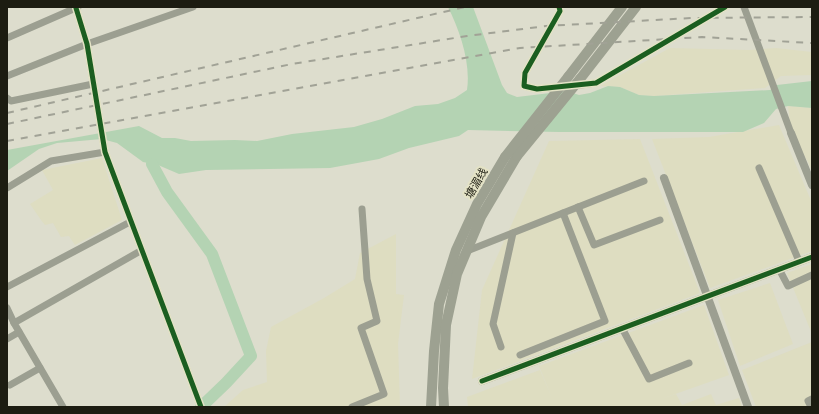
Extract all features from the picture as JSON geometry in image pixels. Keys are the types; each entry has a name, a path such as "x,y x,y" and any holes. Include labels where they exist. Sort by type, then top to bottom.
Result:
{"main road":[{"name":"塘湄线","path":"431,407 434,351 439,304 456,250 477,204 505,157 622,7"},
{"path":"444,407 443,388 446,325 458,274 481,217 517,156 636,7"}],"street":[{"path":"7,38 77,7 87,44 105,152 200,407"},
{"path":"7,76 87,44 193,7"},
{"path":"560,7 560,11 525,73 524,86 537,89 596,83 646,55 725,7"},
{"path":"744,7 791,134 811,179"},
{"path":"7,98 11,101 94,84"},
{"path":"7,188 51,160 105,152"},
{"path":"759,168 799,261"},
{"path":"664,178 748,407"},
{"path":"467,251 644,181"},
{"path":"578,207 594,245 660,220"},
{"path":"352,407 384,394 361,328 377,321 367,279 362,209"},
{"path":"520,355 605,321 563,213"},
{"path":"7,287 130,222"},
{"path":"501,347 493,324 513,233"},
{"path":"14,323 142,250"},
{"path":"482,381 812,257"},
{"path":"779,269 788,286 812,276"},
{"path":"7,308 62,407"},
{"path":"622,328 649,379 689,363"},
{"path":"7,339 19,332"},
{"path":"10,385 40,368"},
{"path":"811,407 808,401 812,399"}],"shaded area":[{"path":"448,7 473,7 502,85 507,93 517,97 567,91 579,95 590,93 608,86 620,87 639,95 654,96 770,90 777,85 812,81 812,108 788,106 776,109 764,123 743,132 559,132 468,130 459,136 409,148 379,159 330,168 206,170 179,174 158,165 143,162 117,143 102,139 57,143 39,149 7,171 7,150 139,126 162,138 175,138 191,141 257,141 292,134 354,127 382,119 415,106 438,104 455,98 467,90 468,80 464,47 457,26"},
{"path":"670,48 749,50 776,48 812,52 812,75 781,76 765,88 654,96 639,95 620,87 600,86"},
{"path":"788,106 812,108 812,172 808,162 791,133"},
{"path":"779,125 812,203 812,251 710,288 652,139 709,137"},
{"path":"640,139 700,293 472,379 482,290 549,141"},
{"path":"102,158 122,220 75,245 69,236 61,237 53,223 45,225 30,204 53,190 42,170"},
{"path":"396,234 396,294 404,295 398,344 400,407 224,407 243,390 267,382 266,351 271,327 355,279 360,253"},
{"path":"812,264 812,334 787,273"},
{"path":"770,283 793,344 740,366 718,300"},
{"path":"704,305 729,375 661,399 676,394 682,405 711,394 716,405 739,398 742,407 468,407 467,397 540,370 552,398 539,366"},
{"path":"812,342 812,407 756,407 742,370"}],"waterway":[{"path":"152,164 167,192 212,254 251,356 201,407"}],"railway":[{"path":"7,113 465,7"},
{"path":"7,124 292,64 467,36 546,26 692,18 812,17"},
{"path":"7,141 520,48 702,37 812,43"}],"cycle path":[{"path":"559,7 560,11 525,73 524,86 537,89 596,83 725,7"},
{"path":"76,8 87,44 105,152 201,407"},
{"path":"482,381 812,257"}]}
